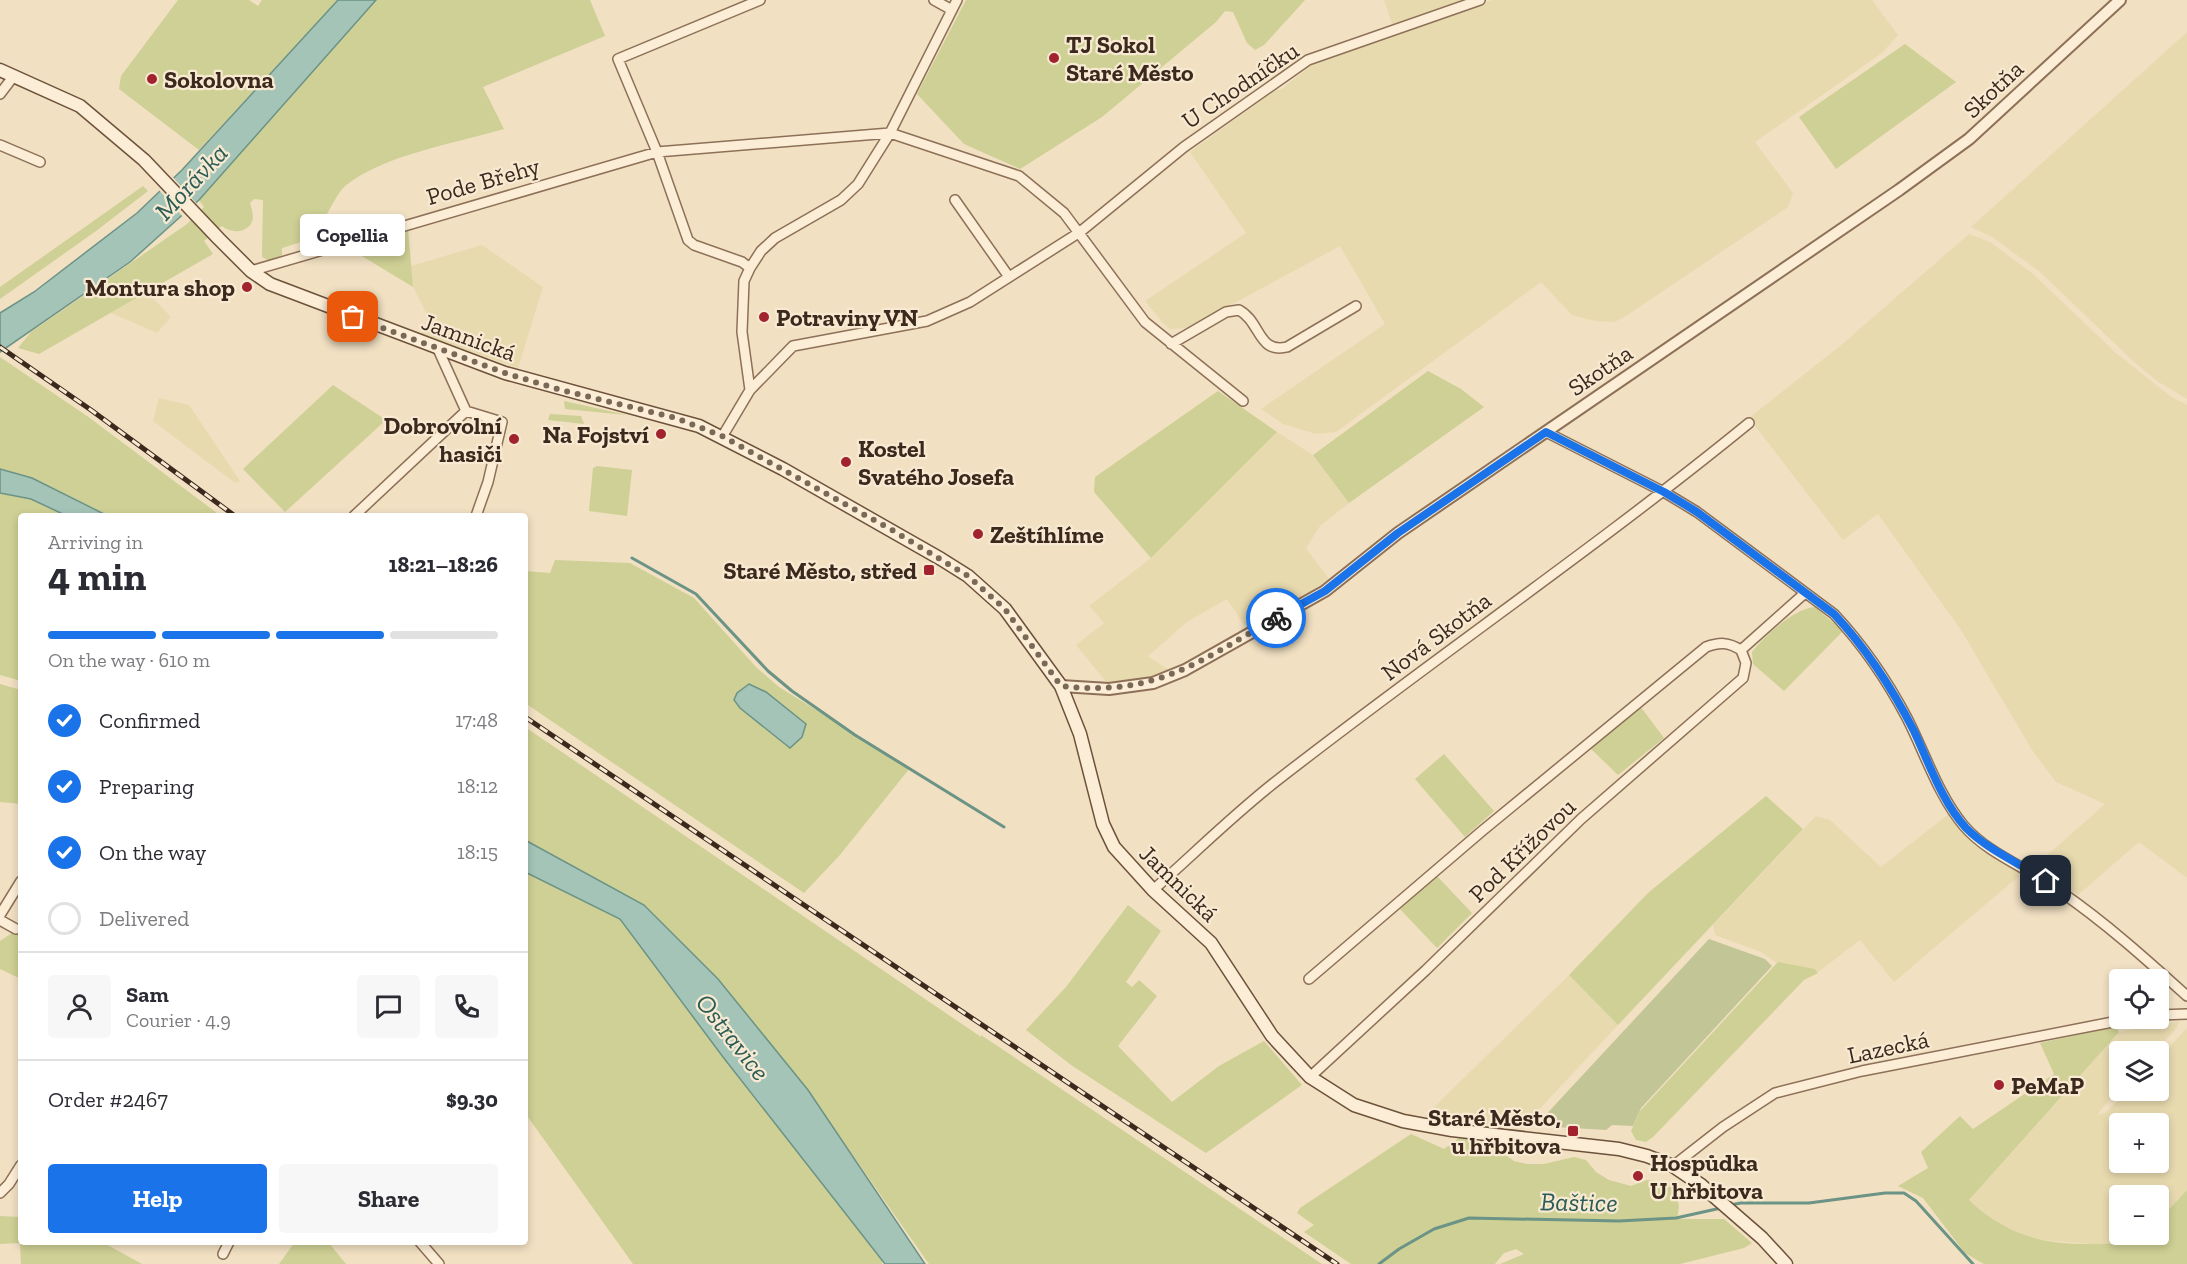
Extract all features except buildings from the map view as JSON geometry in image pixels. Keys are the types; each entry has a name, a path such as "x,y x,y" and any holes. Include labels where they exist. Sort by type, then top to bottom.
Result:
{"main road":[{"path":"0,70 13,77"},
{"name":"Jamnická","path":"13,77 80,106 144,160 251,271 270,284 290,294 561,390 676,418 722,436 892,530 968,576 1005,609 1061,686 1080,734 1108,839 1120,856 1153,890 1211,943 1272,1036 1310,1077 1354,1105 1403,1121 1462,1131 1619,1149 1673,1166 1722,1202 1786,1264"}],"street":[{"path":"750,268 742,262 687,240 657,152 618,59 760,0"},
{"path":"934,0 952,10"},
{"path":"722,436 750,390 742,332 744,281 750,268 761,251 775,238 841,200 858,184 890,133 957,0"},
{"name":"U Chodníčku","path":"750,390 793,346 927,321 970,302 1080,232 1184,147 1308,60 1480,0"},
{"name":"Skotňa","path":"1061,686 1109,689 1152,683 1185,670 1325,591 1398,533 1899,190 1969,139 2120,0"},
{"path":"0,94 13,77"},
{"path":"890,133 1019,176 1064,213 1080,232 1114,284 1145,322 1243,401"},
{"name":"Pode Břehy","path":"251,271 657,152 890,133"},
{"path":"0,145 40,162"},
{"path":"955,200 1009,278"},
{"path":"1171,344 1226,312 1239,310 1248,315 1268,346 1276,350 1287,347 1356,306"},
{"path":"437,347 466,411 502,422 488,482 477,513"},
{"path":"357,513 466,411"},
{"name":"Nová Skotňa","path":"1153,890 1278,780 1526,592 1664,492 1749,423"},
{"path":"1546,432 1664,492 1697,512 1834,614 1851,631 1906,716 1952,808 1965,826 1982,843 2031,871 2103,923 2187,996"},
{"path":"1741,650 1805,593"},
{"name":"Pod Křížovou","path":"1309,979 1482,831 1706,647 1719,642 1731,644 1741,650 1746,663 1743,678 1581,819 1426,970 1310,1077"},
{"path":"16,929 0,918 18,886"},
{"path":"2169,1015 2187,1014"},
{"name":"Lazecká","path":"1673,1166 1723,1127 1775,1093 1862,1071 2109,1023"},
{"path":"0,1192 9,1184 18,1169"},
{"path":"223,1254 228,1245"},
{"path":"423,1245 439,1264"}],"shaded area":[{"path":"1384,0 1470,0 1393,27"},
{"path":"1493,0 1872,0 1898,35 1882,53 1755,142 1793,193 1788,207 1623,318 1614,322 1595,321 1572,315 1541,282 1336,432 1316,434 1283,424 1261,409 1385,324 1340,246 1188,328 1170,329 1163,323 1145,301 1246,233 1190,152 1274,91 1282,89 1321,57"},
{"path":"2187,32 2187,399 2157,381 2134,362 2039,271 1992,237 1971,227"},
{"path":"1969,234 1990,242 2032,273 2116,353 2170,396 2187,405 2187,878 2139,842 2078,895 2035,866 2105,804 2056,782 2032,750 1961,630 1878,514 1843,540 1749,418 1840,346"},
{"path":"482,245 543,287 518,368 420,335 430,321 413,287 411,266"},
{"path":"147,292 171,317 157,333 111,313"},
{"path":"159,398 189,405 240,481 235,483 153,421"},
{"path":"1277,432 1313,455 1349,503 1320,526 1306,548 1329,579 1285,608 1247,629 1227,599 1187,622 1148,656 1169,670 1139,680 1108,684 1076,645 1104,623 1089,606 1151,558"},
{"path":"1950,813 1979,847 2019,871 2019,876 1894,982 1860,940 1818,972 1815,969 1777,963 1761,952 1715,935 1713,925 1816,816 1830,820 1881,867"},
{"path":"1569,975 1618,1025 1521,1129 1425,1116"},
{"path":"2180,1021 2165,1041 2111,1041 2119,1032 2136,1029 2169,1029 2169,1023"},
{"path":"2187,1028 2187,1190 2169,1209 2169,1185 2109,1185 2109,1243 2092,1244 2031,1239 1997,1223 1969,1200 2109,1043 2109,1100 2097,1115 2105,1113 2118,1101 2169,1101 2169,1047"}],"green space":[{"path":"178,0 249,0 258,6 262,0 338,0 199,150 119,89 121,76"},
{"path":"376,0 590,0 605,36 483,87 504,129 399,158 361,175 345,186 327,214 336,239 323,244 320,236 282,248 282,255 271,262 262,257 263,200 254,199 250,203 253,217 249,227 235,231 222,226 204,241 213,254 39,354 18,348 31,332 187,224 204,207 199,200"},
{"name":"TJ Sokol Staré Město","path":"966,0 1305,0 1264,45 1255,50 1247,43 1233,12 1225,11 1216,22 1102,117 1020,169 964,144 917,94"},
{"path":"1905,44 1956,82 1836,169 1799,117"},
{"path":"143,186 148,191 0,299 0,287"},
{"path":"408,228 413,287 347,247"},
{"path":"0,357 87,416 217,513 103,513 32,478 0,469"},
{"path":"1428,371 1461,389 1484,407 1349,503 1313,455"},
{"path":"333,385 386,420 285,512 243,469"},
{"path":"1218,391 1277,432 1151,558 1094,492 1095,477"},
{"path":"564,401 627,415 565,409"},
{"path":"550,414 581,416 584,424 548,420"},
{"path":"597,466 632,470 627,516 589,511 593,468"},
{"path":"0,493 31,499 61,513 18,513 18,680 0,675"},
{"path":"555,560 630,563 694,598 756,667 779,687 910,768 839,856 804,893 528,705 528,571 550,573","holes":["740,708 802,737 789,748"]},
{"path":"1815,607 1843,631 1784,691 1753,664 1752,652 1772,631 1789,618 1798,612"},
{"path":"0,684 18,689 18,804 0,802"},
{"path":"1640,706 1664,738 1618,775 1590,748"},
{"path":"528,729 981,1037 981,1035 1322,1264 929,1264 802,1083 718,979 528,842"},
{"path":"1444,754 1494,811 1465,837 1415,779"},
{"path":"1766,796 1803,829 1618,1025 1569,975 1648,893"},
{"path":"528,873 620,919 723,1057 882,1259 882,1264 633,1264 528,1117"},
{"path":"1435,874 1472,913 1437,948 1398,907"},
{"path":"1128,905 1161,931 1126,982 1132,987 1139,980 1157,996 1118,1046 1172,1102 1219,1066 1264,1041 1302,1085 1206,1153 1071,1065 1026,1030 1066,987"},
{"path":"18,929 18,978 0,969 0,941"},
{"path":"1709,939 1765,959 1772,966 1641,1108 1633,1126 1612,1125 1606,1130 1555,1127 1555,1120 1541,1120"},
{"path":"1778,962 1815,969 1818,973 1804,980 1653,1137 1646,1142 1636,1140 1631,1131 1640,1111"},
{"path":"2109,1028 2117,1029 2119,1032 1969,1200 1988,1216 2007,1227 2044,1240 2083,1244 2169,1245 2169,1209 2187,1190 2187,1264 1984,1264 1965,1253 1923,1198 1898,1186 1928,1168 1921,1152 1960,1116 1973,1129 2054,1074 2040,1043"},
{"path":"1411,1134 1444,1149 1459,1138 1485,1140 1514,1161 1527,1164 1544,1164 1574,1157 1586,1160 1596,1172 1609,1180 1631,1186 1647,1180 1663,1182 1676,1191 1679,1207 1677,1219 1724,1219 1752,1243 1744,1248 1680,1264 1500,1264 1524,1254 1516,1249 1504,1253 1495,1264 1351,1264 1304,1232 1314,1225 1297,1213 1300,1208"},
{"path":"0,1216 18,1217 18,1243 0,1244"},
{"path":"20,1245 107,1245 142,1264 21,1264"},
{"path":"293,1245 330,1245 346,1264 279,1264"}],"water":[{"name":"Morávka","path":"338,0 376,0 199,200 130,262 0,352 0,313 34,292 137,213 182,170"},
{"path":"0,469 32,478 102,513 61,513 31,499 0,493"},
{"path":"749,684 766,692 806,724 802,737 790,748 740,708 734,700 737,693"},
{"name":"Ostravice","path":"528,842 644,905 718,979 808,1090 925,1264 885,1264 723,1057 620,919 528,873"}],"pier":[{"path":"171,175 198,205 184,218 158,189"}],"waterway":[{"path":"632,558 696,594 768,671 792,691 855,735 1004,827"},
{"name":"Baštice","path":"1730,1205 1809,1203 1885,1193 1904,1193 1916,1201 1973,1264"},
{"name":"Baštice","path":"1379,1264 1399,1249 1434,1229 1469,1218 1619,1221 1676,1218 1721,1208"}],"railway":[{"path":"0,347 91,410 231,513"},
{"path":"528,719 1337,1264"}],"way so far":[{"path":"353,317 505,373 561,390 676,418 722,436 892,530 968,576 1005,609 1061,686 1109,689 1152,683 1185,670 1276,618"}],"place":[{"name":"TJ Sokol Staré Město","path":"1054,58"},
{"name":"Sokolovna","path":"152,79"},
{"name":"Montura shop","path":"247,287"},
{"name":"Copellia","path":"353,317"},
{"name":"Potraviny VN","path":"764,317"},
{"name":"Na Fojství","path":"661,434"},
{"name":"Dobrovolní hasiči","path":"514,439"},
{"name":"Kostel Svatého Josefa","path":"846,462"},
{"name":"Zeštíhlíme","path":"978,534"},
{"name":"Staré Město, střed","path":"929,570"},
{"name":"PeMaP","path":"1999,1085"},
{"name":"Staré Město, u hřbitova","path":"1573,1131"},
{"name":"Hospůdka U hřbitova","path":"1638,1176"}],"route":[{"path":"1276,618 1325,591 1398,533 1546,432 1664,492 1697,512 1834,614 1851,631 1906,716 1952,808 1965,826 1982,843 2046,881"}]}
